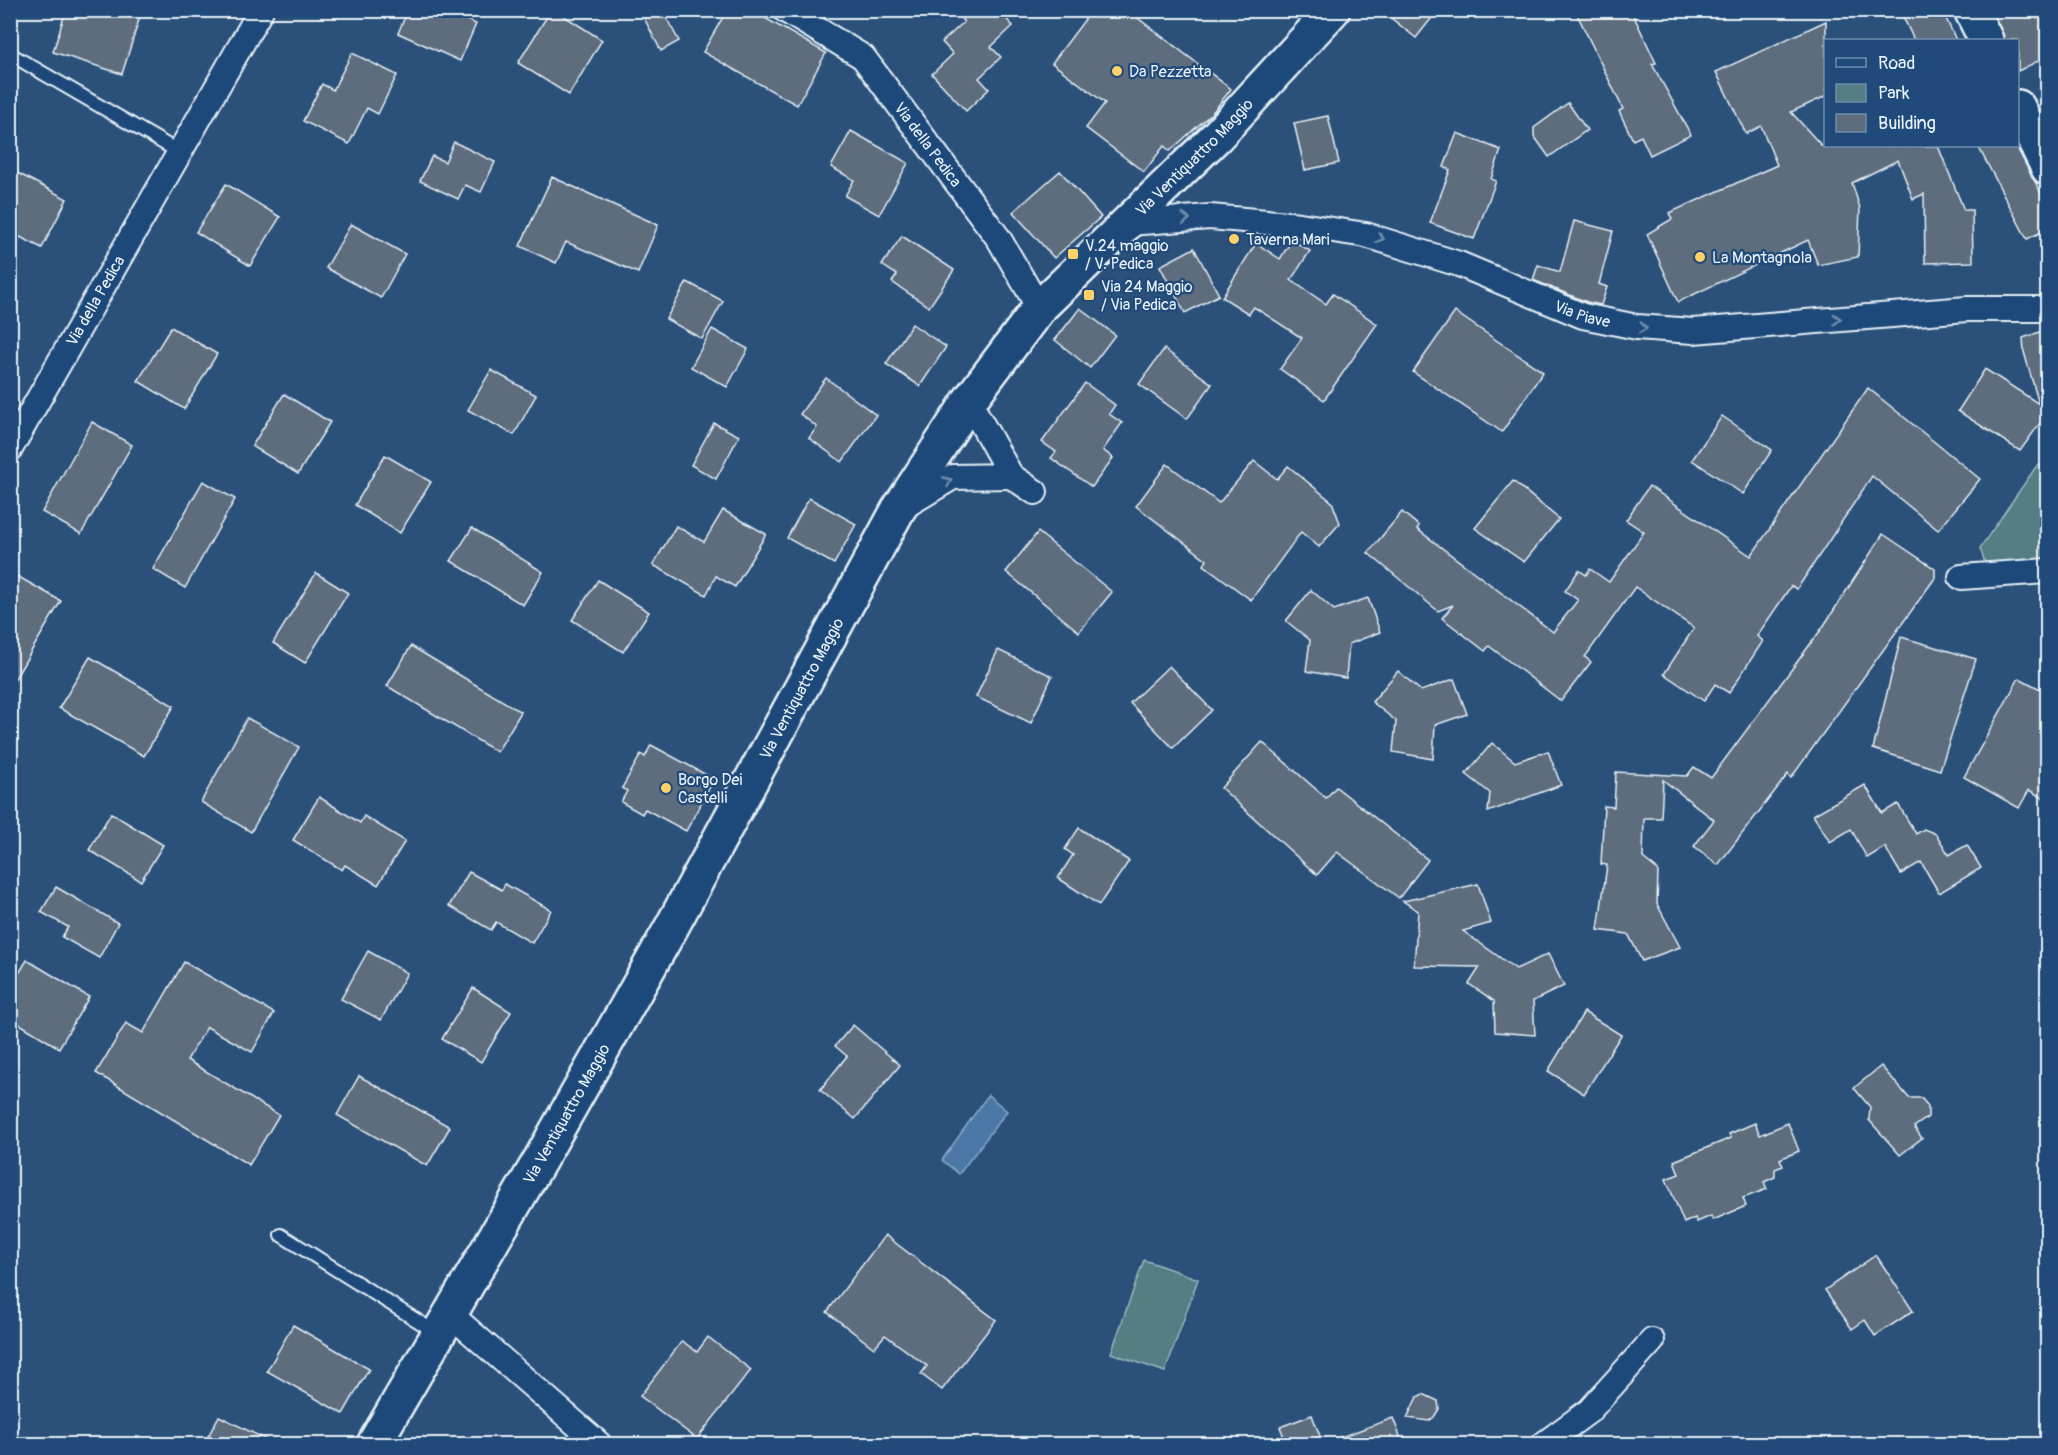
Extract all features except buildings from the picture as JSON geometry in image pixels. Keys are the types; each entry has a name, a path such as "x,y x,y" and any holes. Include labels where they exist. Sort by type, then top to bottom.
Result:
{"main road":[{"name":"Via Ventiquattro Maggio","path":"374,1444 670,930 898,510 969,401 1039,308 1217,136 1333,10"},
{"path":"1971,10 1986,39"},
{"path":"2019,109 2047,167"}],"street":[{"name":"Via della Pedica","path":"10,449 261,10"},
{"name":"Via della Pedica","path":"785,10 862,57 999,239 1039,308"},
{"name":"Via Piave","path":"1128,223 1210,217 1300,225 1366,235 1459,264 1583,316 1618,325 1657,330 1693,331 1967,309 2048,309"},
{"path":"969,401 1011,476 1035,492"},
{"path":"898,510 953,477 1011,476"},
{"path":"1961,577 2048,572"},
{"path":"444,1324 599,1444"},
{"path":"1544,1444 1589,1411 1652,1341"}],"lane":[{"path":"10,54 179,152"},
{"path":"281,1235 444,1324"}],"green space":[{"path":"2038,464 2047,467 2047,571 1989,575 1980,548"},
{"path":"1144,1260 1198,1279 1165,1372 1111,1353"}],"water":[{"path":"988,1095 1007,1111 959,1174 942,1160"}],"place":[{"name":"Da Pezzetta","path":"1117,71"},
{"name":"Taverna Mari","path":"1234,239"},
{"name":"V.24 maggio / V. Pedica","path":"1073,254"},
{"name":"La Montagnola","path":"1700,257"},
{"name":"Via 24 Maggio / Via Pedica","path":"1089,295"},
{"name":"Borgo Dei Castelli","path":"666,788"}]}
